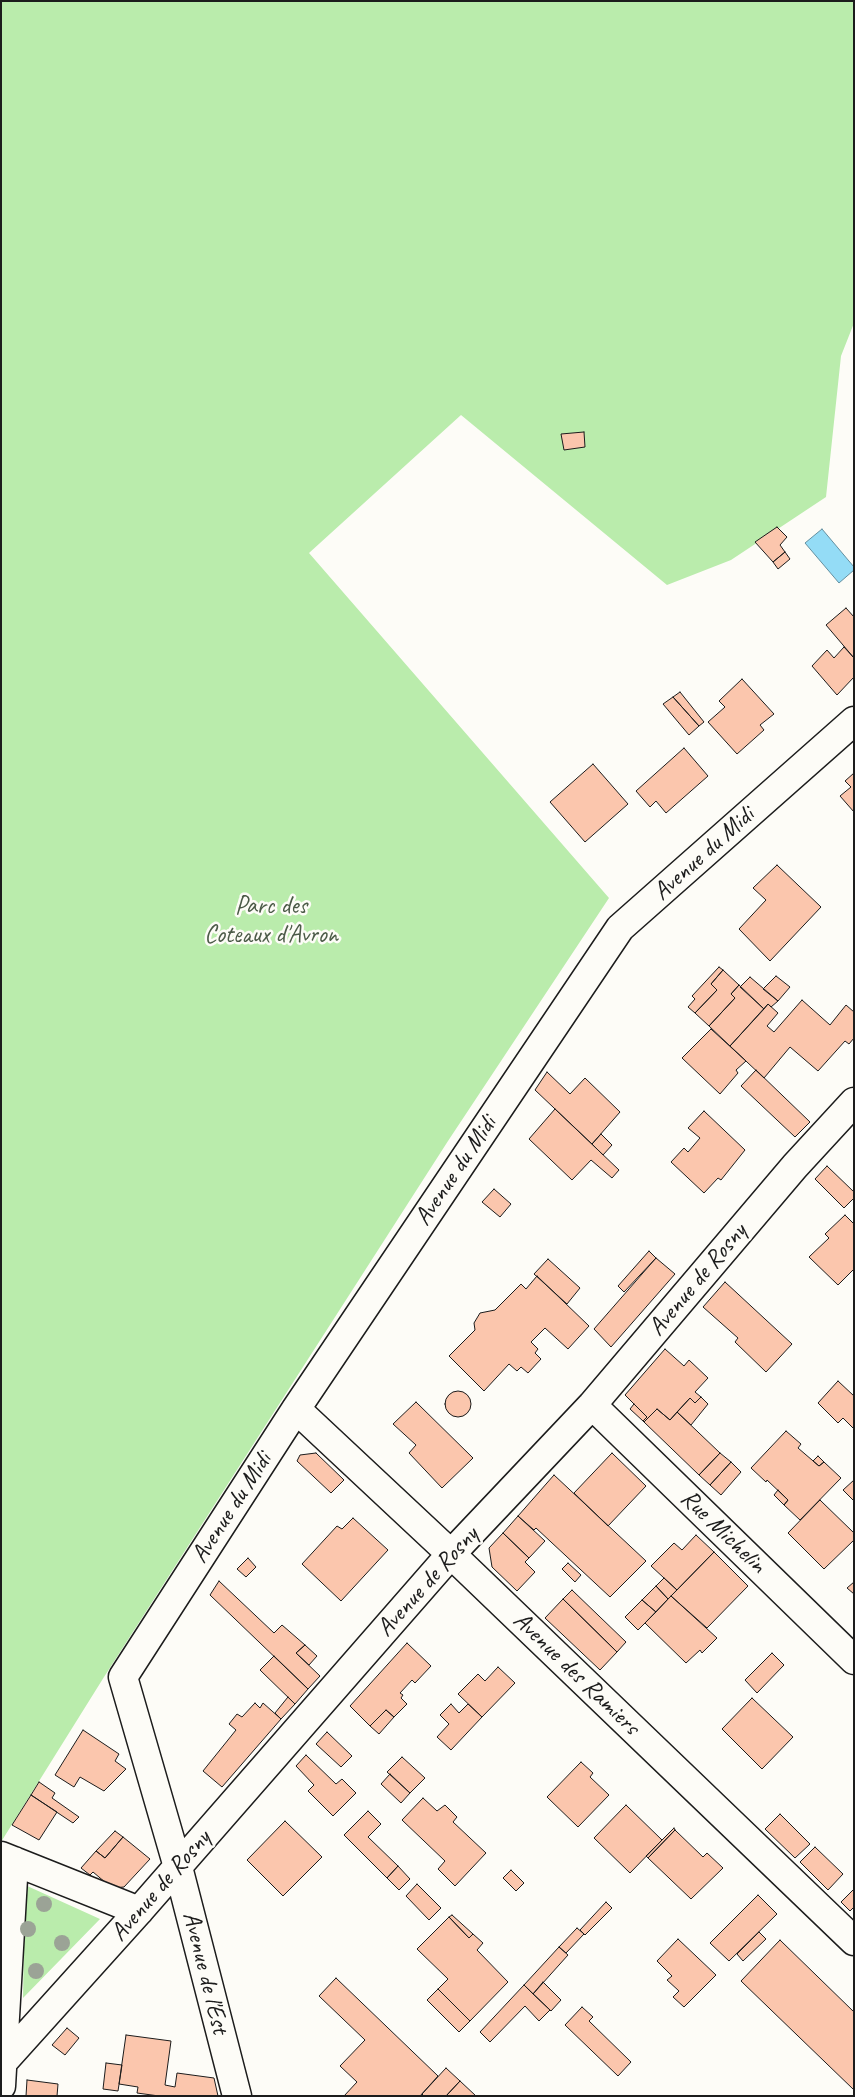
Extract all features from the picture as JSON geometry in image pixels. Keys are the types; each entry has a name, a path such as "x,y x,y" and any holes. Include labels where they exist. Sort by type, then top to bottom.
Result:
{"street":[{"name":"Avenue du Midi","path":"123,1677 296,1409 620,928 854,721"},
{"name":"Avenue de Rosny","path":"2,2074 139,1911 451,1554 592,1405 795,1166 854,1102"},
{"name":"Rue Michelin","path":"592,1405 854,1660"},
{"name":"Avenue des Ramiers","path":"296,1409 451,1554 854,1941"},
{"name":"Avenue de l'Est","path":"123,1677 178,1867 237,2096"},
{"path":"2,2074 8,1858 139,1911"}],"green space":[{"name":"Parc des Coteaux d'Avron","path":"1,1 854,1 854,323 841,356 826,497 731,560 667,585 461,415 309,553 609,898 448,1141 104,1677 1,1842"},
{"path":"25,1885 100,1919 23,1998"}],"water":[{"path":"822,529 854,567 854,570 839,583 805,543"}],"building":[{"path":"584,432 585,447 564,450 561,434"},
{"path":"777,527 787,537 780,545 785,552 773,562 755,542"},
{"path":"785,552 790,559 778,569 773,562"},
{"path":"846,608 854,617 854,658 826,625"},
{"path":"844,647 854,658 854,677 837,695 812,666 827,650 834,658"},
{"path":"742,679 774,714 760,725 764,730 737,754 708,722 725,707 719,701"},
{"path":"680,692 704,722 699,726 673,697"},
{"path":"673,697 699,726 689,735 663,704"},
{"path":"684,748 708,776 666,813 656,801 650,807 636,791"},
{"path":"593,764 628,804 585,842 550,802"},
{"path":"854,773 854,812 840,796 851,787 845,781"},
{"path":"777,865 821,907 770,961 739,929 766,900 753,888"},
{"path":"719,967 723,970 711,984 717,990 695,1013 688,1007 695,999 692,996"},
{"path":"723,970 739,985 731,994 735,998 709,1026 695,1013 717,990 711,984"},
{"path":"776,976 790,987 778,1001 763,989"},
{"path":"750,977 778,1001 771,1007 768,1004 764,1009 740,987"},
{"path":"739,985 764,1009 730,1046 709,1026 735,998 731,994"},
{"path":"802,1000 830,1025 846,1005 854,1012 854,1038 849,1044 845,1041 818,1071 790,1047 764,1078 730,1046 768,1004 778,1013 767,1026 774,1032"},
{"path":"711,1029 746,1061 736,1070 738,1073 720,1094 682,1058"},
{"path":"756,1070 810,1122 795,1137 741,1086"},
{"path":"547,1072 570,1094 585,1078 620,1112 592,1144 535,1090"},
{"path":"555,1109 619,1170 612,1178 591,1160 572,1180 529,1139"},
{"path":"704,1111 745,1150 721,1180 718,1178 704,1193 671,1162 684,1148 688,1152 700,1138 688,1128"},
{"path":"601,1134 612,1145 603,1155 592,1144"},
{"path":"827,1166 854,1192 854,1198 844,1208 815,1179"},
{"path":"494,1189 511,1204 500,1217 482,1202"},
{"path":"845,1215 854,1224 854,1269 838,1285 809,1257 829,1238 825,1234"},
{"path":"649,1251 656,1258 624,1292 618,1286"},
{"path":"656,1258 675,1274 611,1347 594,1329"},
{"path":"548,1259 580,1288 567,1304 534,1274"},
{"path":"537,1276 589,1326 568,1349 545,1328 531,1342 538,1349 535,1353 541,1359 528,1373 521,1367 517,1371 509,1364 484,1391 449,1356 475,1330 474,1323 480,1313 495,1310 521,1284 526,1289"},
{"path":"725,1282 792,1344 766,1372 735,1342 738,1338 703,1307"},
{"path":"665,1349 684,1366 689,1360 708,1378 695,1392 701,1397 695,1403 690,1398 670,1420 657,1409 644,1422 647,1417 625,1395"},
{"path":"838,1381 854,1396 854,1429 843,1418 838,1423 818,1403"},
{"path":"458,1391 467,1395 471,1404 467,1413 458,1417 449,1413 445,1404 449,1395"},
{"path":"701,1397 708,1404 691,1425 677,1412 690,1398 695,1403"},
{"path":"416,1402 473,1458 442,1488 409,1453 416,1445 393,1424"},
{"path":"634,1404 647,1417 643,1421 630,1409"},
{"path":"657,1409 670,1420 677,1412 720,1453 699,1475 644,1422"},
{"path":"786,1431 801,1444 798,1448 819,1466 824,1462 841,1478 800,1520 784,1505 788,1500 751,1468"},
{"path":"316,1453 344,1480 331,1493 297,1461 300,1455"},
{"path":"612,1453 646,1486 608,1526 574,1493"},
{"path":"720,1453 731,1462 710,1485 699,1475"},
{"path":"818,1456 824,1462 819,1466 813,1461"},
{"path":"731,1462 741,1472 721,1495 710,1485"},
{"path":"554,1475 646,1561 610,1597 536,1528 534,1530 518,1516"},
{"path":"854,1480 854,1501 843,1490"},
{"path":"778,1490 788,1500 784,1505 774,1495"},
{"path":"820,1500 854,1533 854,1540 824,1569 788,1533"},
{"path":"518,1516 545,1541 529,1558 503,1533"},
{"path":"353,1518 388,1550 341,1601 302,1564 337,1526 342,1529"},
{"path":"503,1533 529,1558 525,1562 535,1572 517,1591 492,1567 489,1548"},
{"path":"696,1535 714,1552 677,1590 651,1566 674,1543 682,1550"},
{"path":"714,1552 748,1586 707,1628 671,1596"},
{"path":"248,1558 256,1567 246,1577 237,1569"},
{"path":"568,1563 581,1575 575,1582 562,1569"},
{"path":"664,1578 677,1590 668,1599 656,1586"},
{"path":"219,1581 274,1633 282,1625 305,1645 296,1653 320,1676 308,1689 210,1595"},
{"path":"854,1582 854,1594 847,1588"},
{"path":"656,1586 668,1599 656,1612 642,1600"},
{"path":"572,1590 626,1642 617,1652 563,1599"},
{"path":"671,1596 717,1638 702,1653 700,1650 686,1663 645,1623"},
{"path":"563,1599 617,1652 600,1670 545,1618"},
{"path":"642,1600 656,1612 638,1630 625,1617"},
{"path":"407,1643 431,1666 415,1683 412,1680 400,1693 403,1695 401,1698 407,1704 394,1717 386,1710 370,1726 350,1706"},
{"path":"305,1645 317,1656 309,1665 296,1653"},
{"path":"772,1653 784,1665 757,1693 745,1680"},
{"path":"274,1656 308,1689 295,1704 260,1670"},
{"path":"498,1667 515,1683 482,1717 458,1694 478,1674 485,1681"},
{"path":"288,1697 295,1704 281,1719 275,1713"},
{"path":"752,1698 793,1737 762,1769 722,1729"},
{"path":"255,1703 260,1708 263,1703 281,1719 222,1787 203,1771 236,1730 229,1724 237,1714 242,1717"},
{"path":"451,1704 459,1713 468,1704 482,1717 451,1750 437,1737 449,1724 440,1715"},
{"path":"386,1710 394,1717 379,1734 370,1726"},
{"path":"83,1730 119,1754 115,1761 126,1769 104,1791 80,1777 74,1787 55,1775"},
{"path":"327,1732 352,1756 341,1767 316,1744"},
{"path":"306,1755 336,1784 342,1779 356,1793 333,1816 308,1791 314,1785 296,1766"},
{"path":"402,1757 425,1778 410,1793 387,1772"},
{"path":"581,1762 593,1773 590,1777 609,1795 578,1827 547,1797"},
{"path":"390,1774 410,1793 401,1803 381,1784"},
{"path":"39,1782 55,1793 52,1798 79,1817 73,1823 31,1795"},
{"path":"31,1795 57,1812 39,1840 12,1825"},
{"path":"423,1798 437,1811 445,1805 457,1817 453,1822 486,1853 455,1886 438,1869 445,1861 402,1820"},
{"path":"626,1805 662,1840 630,1873 594,1838"},
{"path":"368,1811 381,1824 368,1837 398,1866 387,1878 344,1835"},
{"path":"780,1814 810,1844 795,1858 765,1829"},
{"path":"285,1821 322,1857 283,1896 247,1860"},
{"path":"674,1828 675,1830 648,1858 646,1856"},
{"path":"675,1830 703,1857 707,1853 723,1868 691,1899 648,1858"},
{"path":"115,1831 123,1837 105,1858 96,1851"},
{"path":"123,1837 150,1859 124,1887 112,1888 93,1872 90,1875 81,1868 96,1851 105,1858"},
{"path":"815,1847 843,1874 828,1890 800,1862"},
{"path":"398,1866 410,1879 399,1890 387,1878"},
{"path":"511,1870 524,1883 516,1891 503,1878"},
{"path":"417,1884 441,1908 429,1920 406,1896"},
{"path":"854,1889 854,1907 850,1911 841,1902"},
{"path":"758,1895 777,1914 729,1961 710,1943"},
{"path":"606,1902 612,1908 585,1935 580,1930"},
{"path":"452,1915 473,1934 469,1938 449,1917"},
{"path":"449,1917 469,1938 473,1934 483,1943 477,1950 508,1982 470,2021 438,1989 448,1979 417,1949"},
{"path":"577,1928 584,1934 566,1953 559,1947"},
{"path":"759,1932 766,1939 743,1961 737,1954"},
{"path":"678,1939 716,1975 684,2007 673,1997 679,1991 667,1980 672,1976 657,1961"},
{"path":"780,1940 854,2012 854,2090 741,1981"},
{"path":"559,1947 568,1955 533,1994 524,1985"},
{"path":"336,1978 438,2076 420,2096 344,2096 357,2082 340,2066 365,2040 319,1996"},
{"path":"543,1982 561,2000 551,2011 533,1994"},
{"path":"524,1985 550,2010 539,2021 525,2006 490,2042 480,2032"},
{"path":"438,1989 470,2021 459,2032 427,2000"},
{"path":"582,2007 593,2017 589,2021 631,2062 618,2076 565,2025"},
{"path":"67,2028 79,2038 65,2055 52,2045"},
{"path":"126,2035 171,2041 165,2085 175,2087 177,2073 214,2078 218,2096 159,2096 137,2093 138,2087 119,2084"},
{"path":"106,2063 122,2065 118,2091 103,2089"},
{"path":"446,2068 460,2081 446,2096 424,2096 422,2094"},
{"path":"27,2080 58,2084 57,2096 26,2096"},
{"path":"460,2081 476,2096 446,2096"}]}
